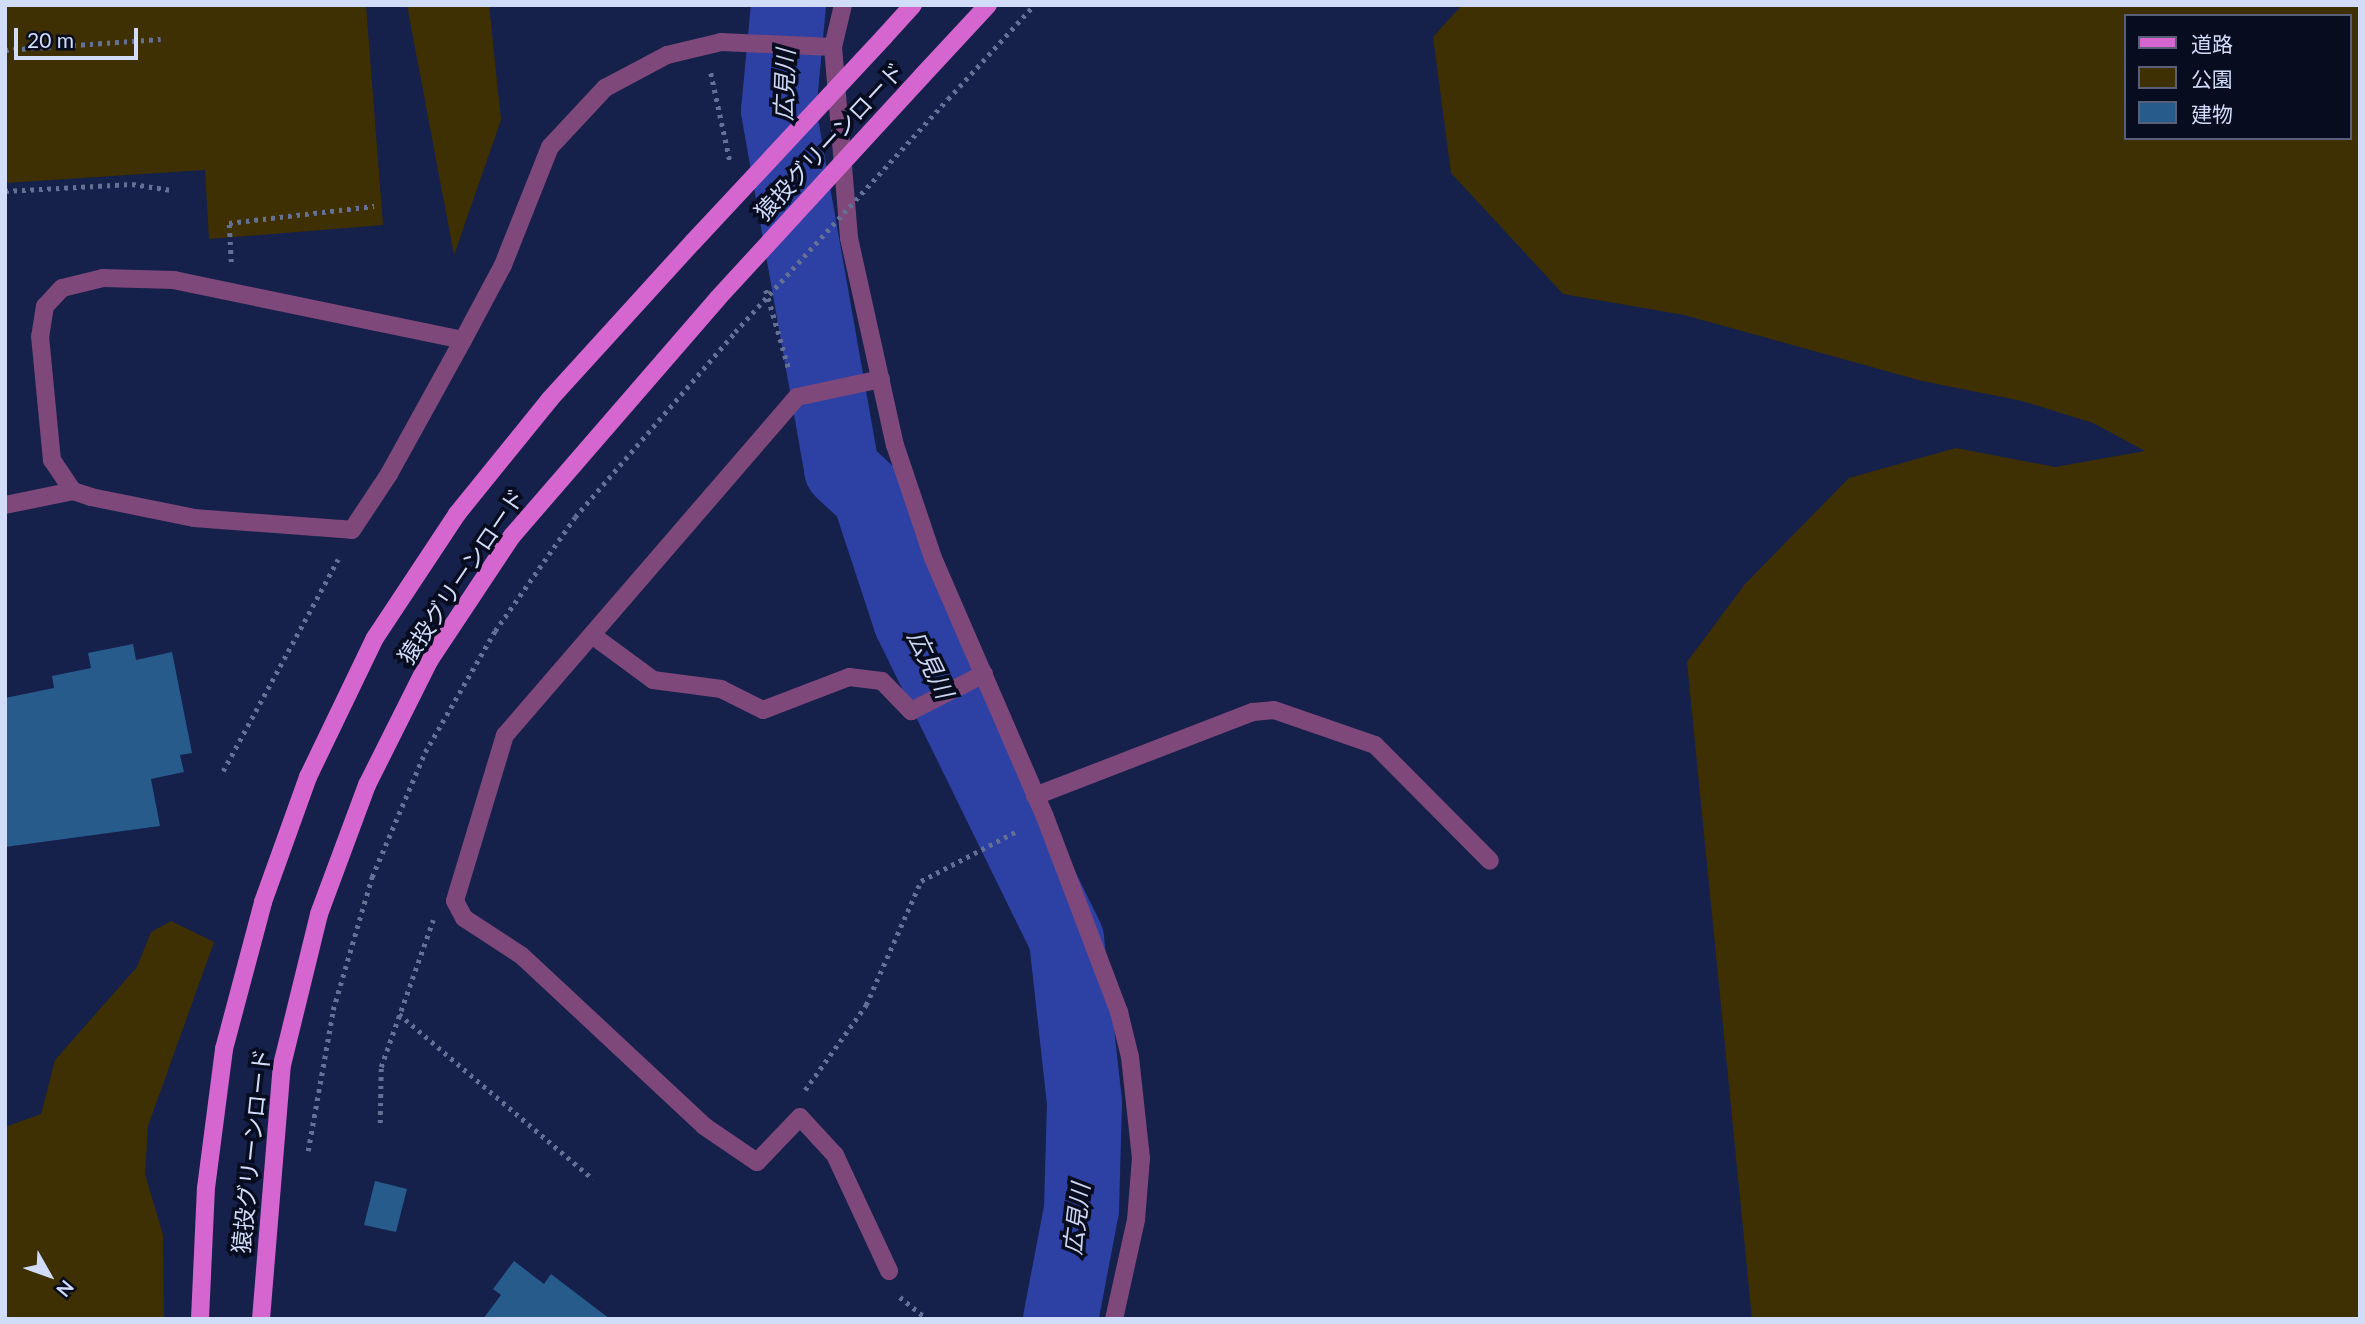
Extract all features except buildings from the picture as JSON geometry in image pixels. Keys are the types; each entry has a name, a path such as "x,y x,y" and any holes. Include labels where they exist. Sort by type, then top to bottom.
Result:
{"main road":[{"name":"猿投グリーンロード","path":"200,1319 206,1188 224,1049 262,902 308,777 375,638 457,514 550,399 913,5"},
{"name":"猿投グリーンロード","path":"261,1319 282,1065 319,914 367,785 429,661 512,536 718,299 988,5"}],"street":[{"path":"843,5 833,47 849,238 879,380 929,545 1045,817 1119,1012 1132,1067 1141,1158 1136,1220 1114,1319"},
{"path":"5,505 74,491 194,517 352,530 463,340 503,265 550,147 605,88 667,55 721,42 833,47"},
{"path":"74,491 52,460 40,336 45,306 62,288 103,278 174,280 463,340"},
{"path":"879,380 807,392 505,734 455,901 464,918 522,956 704,1126 757,1162 800,1117 835,1155 889,1271"},
{"path":"592,635 653,680 722,689 763,710 849,677 882,681 911,711 982,674"},
{"path":"1035,796 1254,712 1274,710 1375,745 1490,861"}],"path":[{"path":"307,1156 337,996 372,877 425,752 495,631 575,517 735,332 1034,5"},
{"path":"5,50 161,39"},
{"path":"5,191 132,184 172,190"},
{"path":"227,290 229,223 374,206"},
{"path":"223,771 352,530"},
{"path":"800,1117 799,1098 866,1005 921,881 1045,817"},
{"path":"380,1124 381,1067 430,923 455,901"},
{"path":"399,1014 593,1179"}],"green space":[{"path":"5,5 366,5 383,225 209,239 205,170 5,183"},
{"path":"407,5 489,5 501,120 454,255"},
{"path":"1462,5 2360,5 2360,1319 1752,1319 1687,662 1745,584 1849,478 1956,448 2055,467 2145,451 2093,423 2022,401 1922,381 1684,315 1563,294 1451,173 1433,37"},
{"path":"171,921 214,942 148,1126 145,1174 163,1235 164,1319 5,1319 5,1127 41,1114 55,1060 137,967 151,932"}],"waterway":[{"name":"広見川","path":"788,5 778,110 841,469 869,495 910,620 1066,939 1084,1102 1081,1209 1060,1319"}]}
